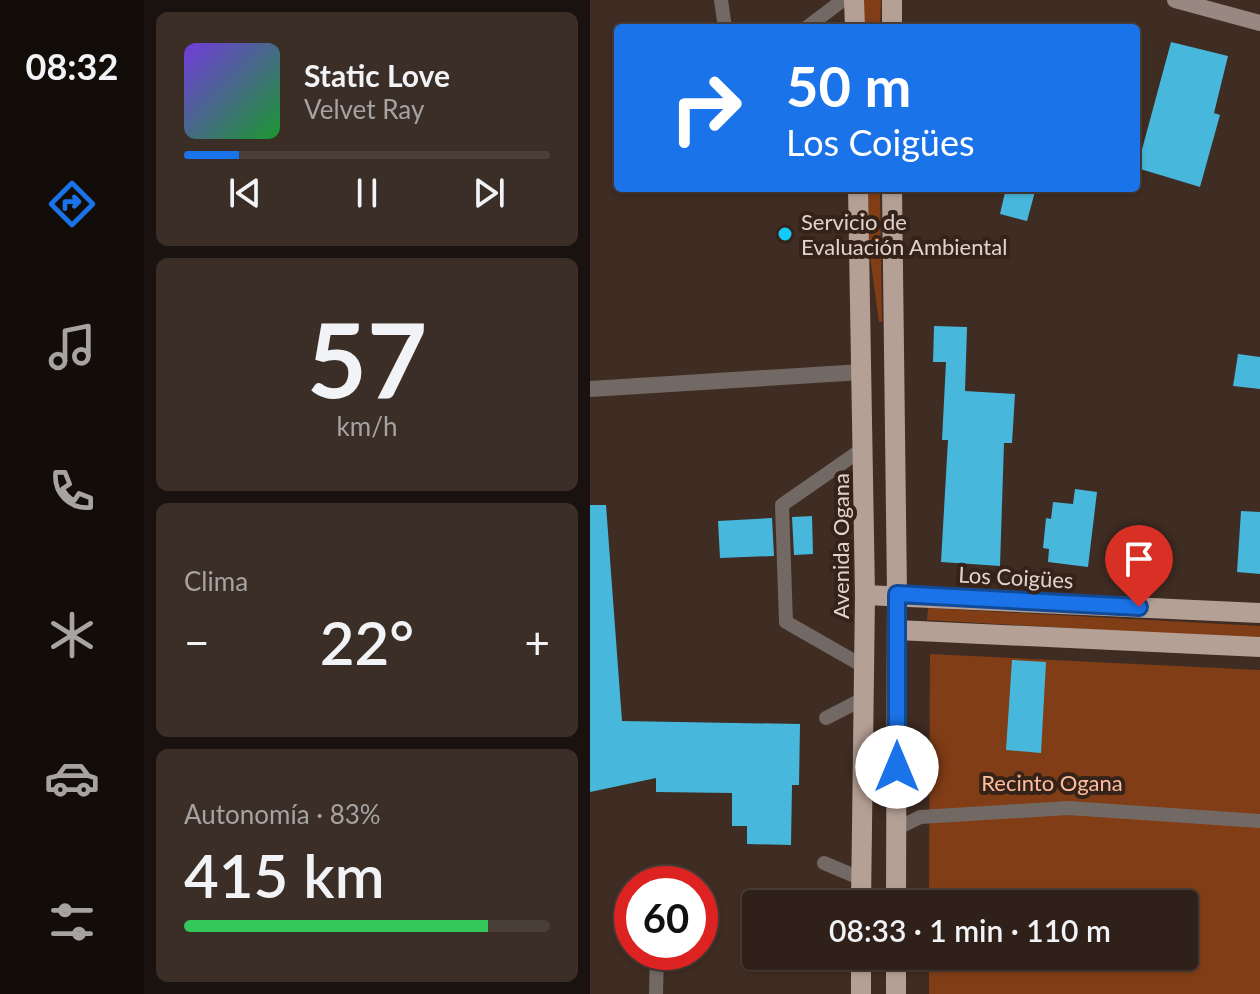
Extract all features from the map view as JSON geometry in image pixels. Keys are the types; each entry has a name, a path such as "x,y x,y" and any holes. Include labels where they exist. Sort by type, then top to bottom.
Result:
{"main road":[{"path":"854,0 855,24"},
{"path":"892,0 892,24"},
{"path":"1175,0 1260,23"},
{"name":"Avenida Ogana","path":"858,192 865,595 862,890"},
{"path":"892,192 897,594 896,890"},
{"name":"Los Coigües","path":"865,595 897,594 1260,613"},
{"path":"897,630 1260,647"},
{"path":"861,970 861,994"},
{"path":"896,970 896,994"}],"street":[{"path":"590,389 862,372"}],"lane":[{"path":"721,0 724,24"},
{"path":"811,24 843,0"},
{"path":"863,666 786,622 782,505 864,448"},
{"path":"826,718 863,699"},
{"path":"896,829 920,817 1068,808 1260,821"},
{"path":"824,863 862,879"},
{"path":"656,994 657,970"}],"green space":[{"path":"862,0 881,0 880,24 862,24"},
{"path":"866,192 880,192 882,322 879,322 870,257"},
{"path":"928,608 1260,626 1260,639 927,620"},
{"name":"Recinto Ogana","path":"930,654 1260,670 1260,994 929,994 929,970 1198,970 1198,890 929,890"}],"building":[{"path":"1171,42 1228,56 1214,113 1220,115 1200,187 1140,169 1140,157"},
{"path":"1005,192 1035,192 1027,221 1000,214"},
{"path":"934,326 967,327 965,391 1015,394 1012,443 1004,443 1000,566 941,562 948,440 942,440 946,362 933,362"},
{"path":"1238,354 1260,357 1260,389 1233,386"},
{"path":"1075,489 1097,492 1088,567 1048,562 1049,549 1043,548 1046,518 1051,519 1053,502 1073,504"},
{"path":"590,505 606,505 622,721 800,724 799,785 792,785 791,845 747,844 747,826 732,826 732,793 656,792 656,778 590,792"},
{"path":"1241,511 1260,512 1260,574 1237,572"},
{"path":"812,516 813,554 794,555 792,517"},
{"path":"772,518 774,556 720,558 718,521"},
{"path":"1012,660 1046,662 1041,753 1006,750"}],"place":[{"name":"Servicio de Evaluación Ambiental","path":"785,234"}],"route":[{"path":"897,767 897,594 1139,607"}]}
